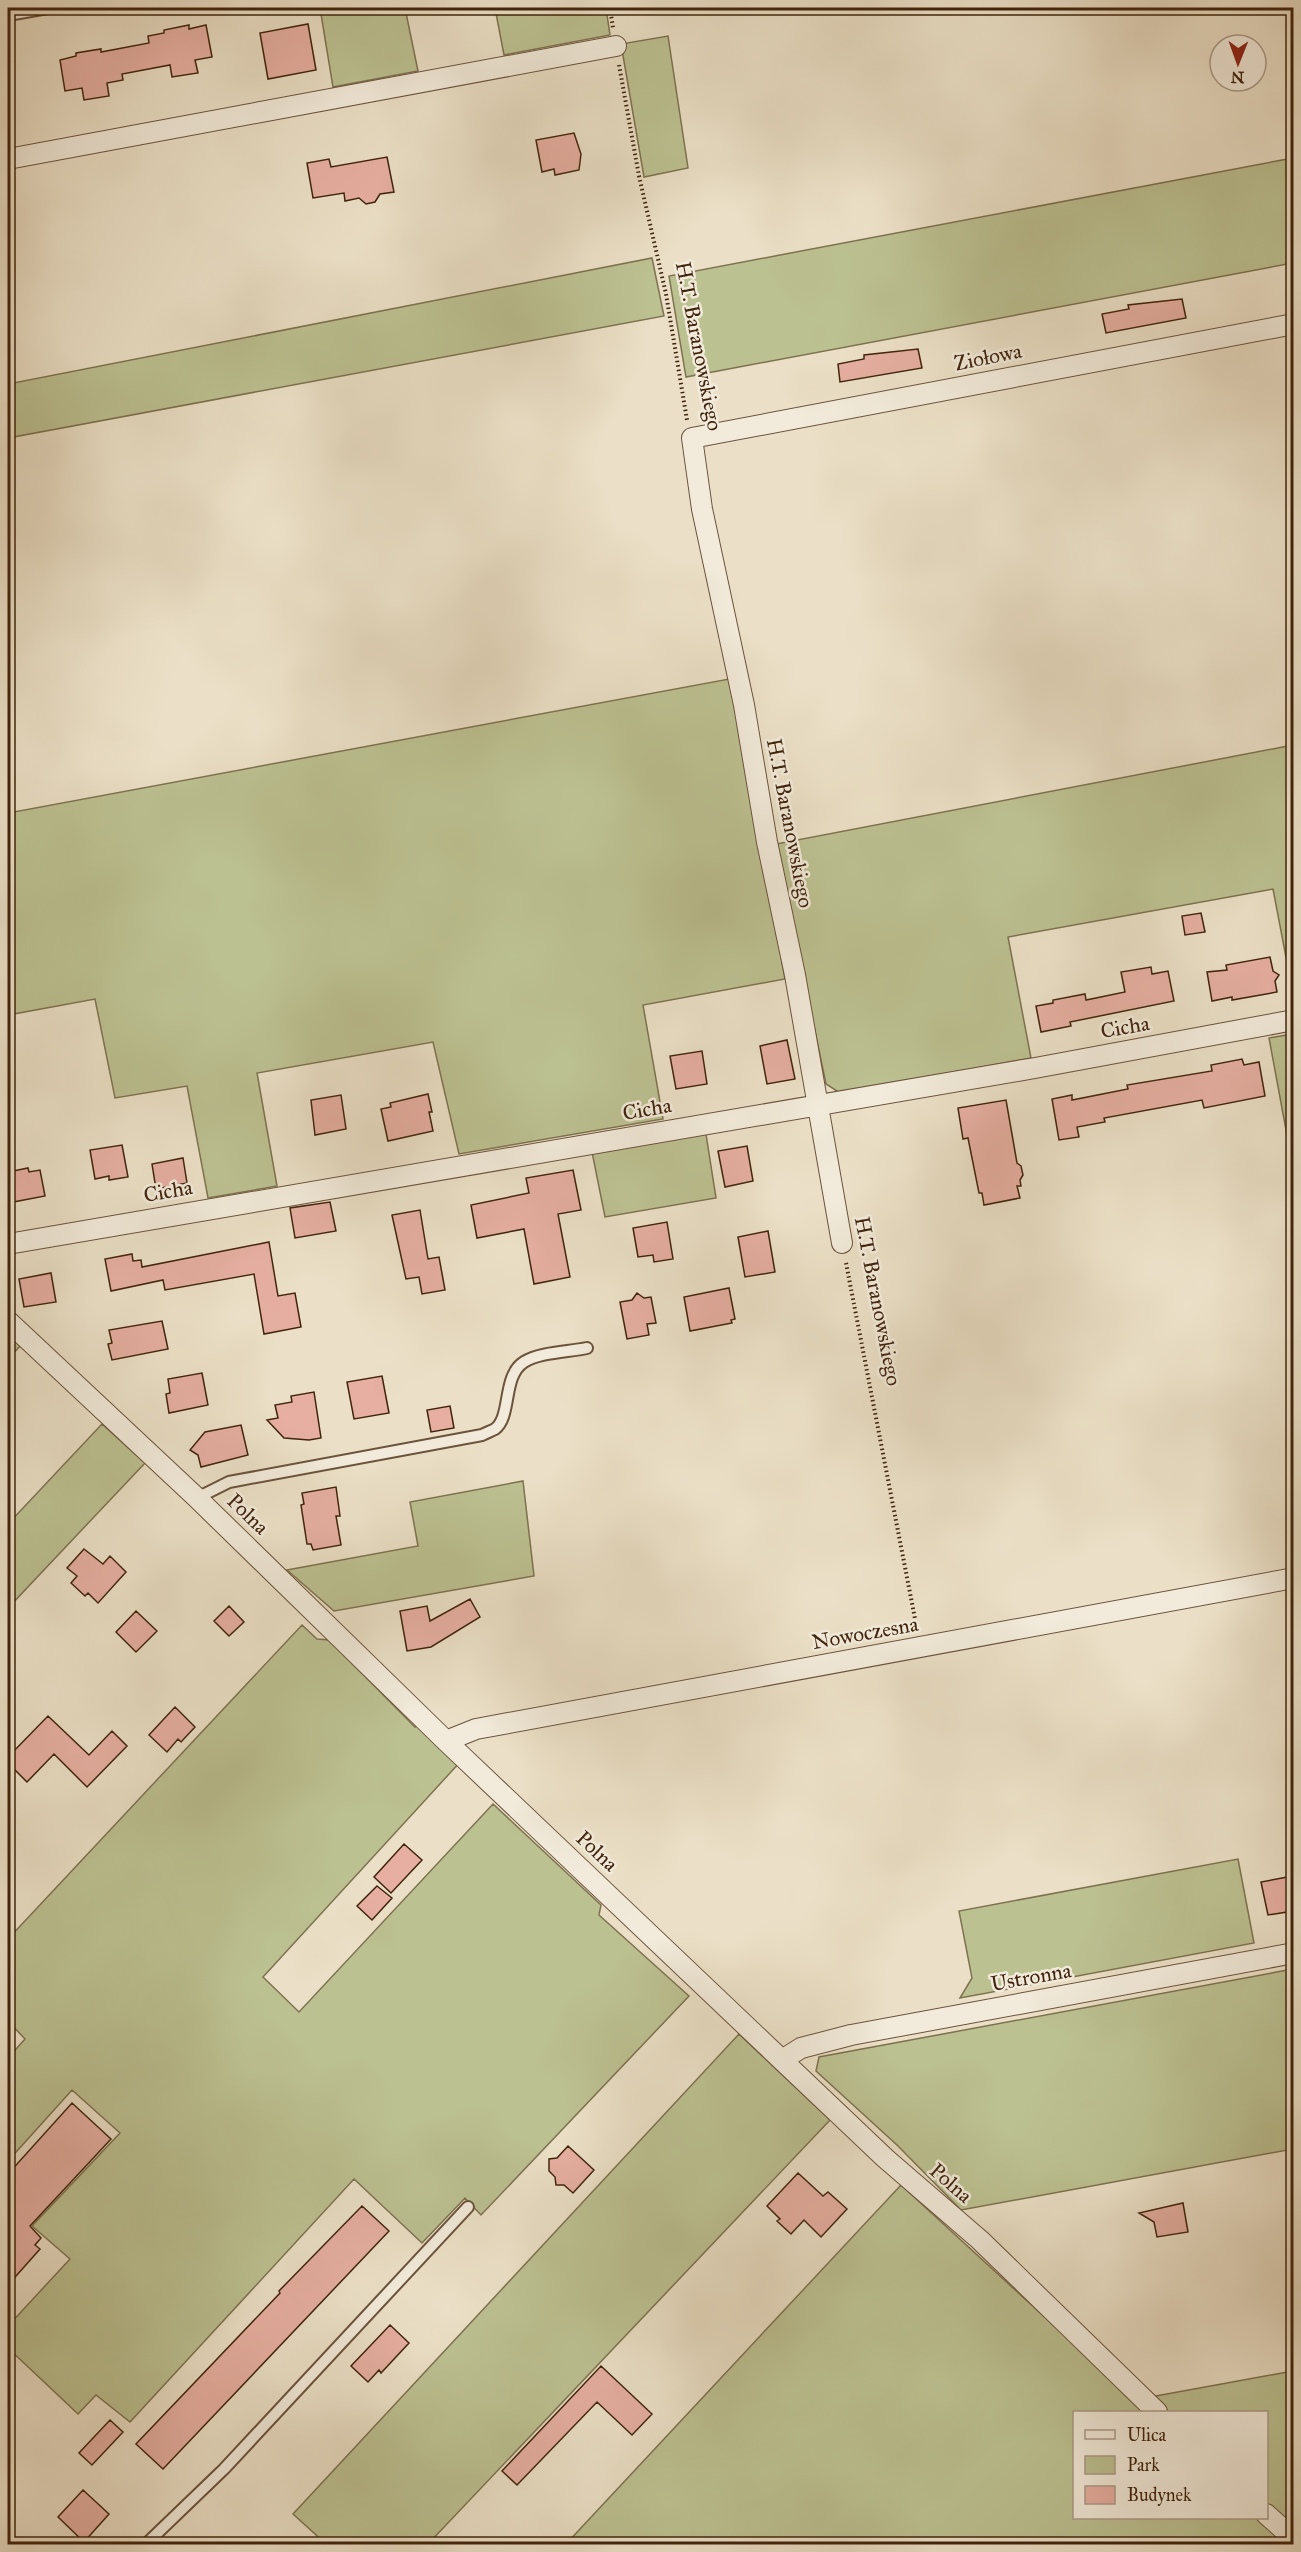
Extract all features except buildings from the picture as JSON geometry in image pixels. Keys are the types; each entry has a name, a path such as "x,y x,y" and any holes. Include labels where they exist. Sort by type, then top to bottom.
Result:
{"street":[{"path":"8,159 616,46"},
{"name":"Ziołowa","path":"692,438 1293,324"},
{"name":"H.T. Baranowskiego","path":"692,438 702,509 744,705 842,1243"},
{"name":"Cicha","path":"8,1244 818,1105 1293,1020"},
{"name":"Polna","path":"8,1321 197,1498 446,1741 885,2158 980,2240 1156,2411"},
{"name":"Nowoczesna","path":"446,1741 476,1729 1293,1578"},
{"name":"Ustronna","path":"782,2060 801,2048 851,2035 1293,1953"},
{"path":"1268,2516 1293,2539"}],"lane":[{"path":"8,15 48,8"},
{"path":"197,1498 230,1482 482,1435 496,1428 502,1419 508,1388 519,1365 532,1358 587,1348"},
{"path":"146,2544 224,2469 468,2207"}],"path":[{"name":"H.T. Baranowskiego","path":"610,8 639,176 666,294 686,418 692,438"},
{"name":"H.T. Baranowskiego","path":"842,1243 903,1549 920,1648"}],"green space":[{"path":"320,8 405,8 418,71 333,87"},
{"path":"495,8 606,8 610,35 504,55"},
{"path":"668,36 688,168 644,177 621,44"},
{"path":"1293,158 1293,263 686,377 669,276"},
{"path":"652,258 664,316 8,438 8,384"},
{"path":"729,679 739,714 785,979 643,1005 663,1119 459,1154 433,1042 257,1073 277,1186 208,1198 187,1086 115,1098 95,999 8,1015 8,813"},
{"path":"1293,745 1293,994 1273,889 1008,937 1031,1058 840,1093 826,1084 776,844"},
{"path":"1293,1034 1294,1157 1291,1157 1269,1038"},
{"path":"705,1128 716,1198 605,1217 592,1152"},
{"path":"8,1331 22,1344 8,1359"},
{"path":"102,1424 145,1463 8,1608 8,1524"},
{"path":"523,1481 534,1576 334,1611 287,1570 418,1546 410,1502"},
{"path":"302,1625 317,1639 329,1640 415,1727 421,1724 461,1761 263,1977 299,2012 493,1804 601,1905 599,1915 689,1996 481,2215 465,2198 422,2243 354,2179 130,2422 96,2395 78,2414 8,2348 8,2326 70,2259 32,2226 120,2133 72,2090 8,2161 8,2058 25,2039 8,2021 8,1939"},
{"path":"1238,1859 1254,1943 960,1998 972,1978 959,1911"},
{"path":"1293,1969 1293,2149 961,2210 898,2146 816,2071 819,2057"},
{"path":"739,2034 830,2120 428,2544 326,2544 293,2514"},
{"path":"901,2185 1147,2411 1073,2411 1073,2519 1263,2519 1291,2544 566,2544"},
{"path":"1293,2371 1293,2529 1268,2506 1268,2411 1160,2411 1145,2398"}]}
